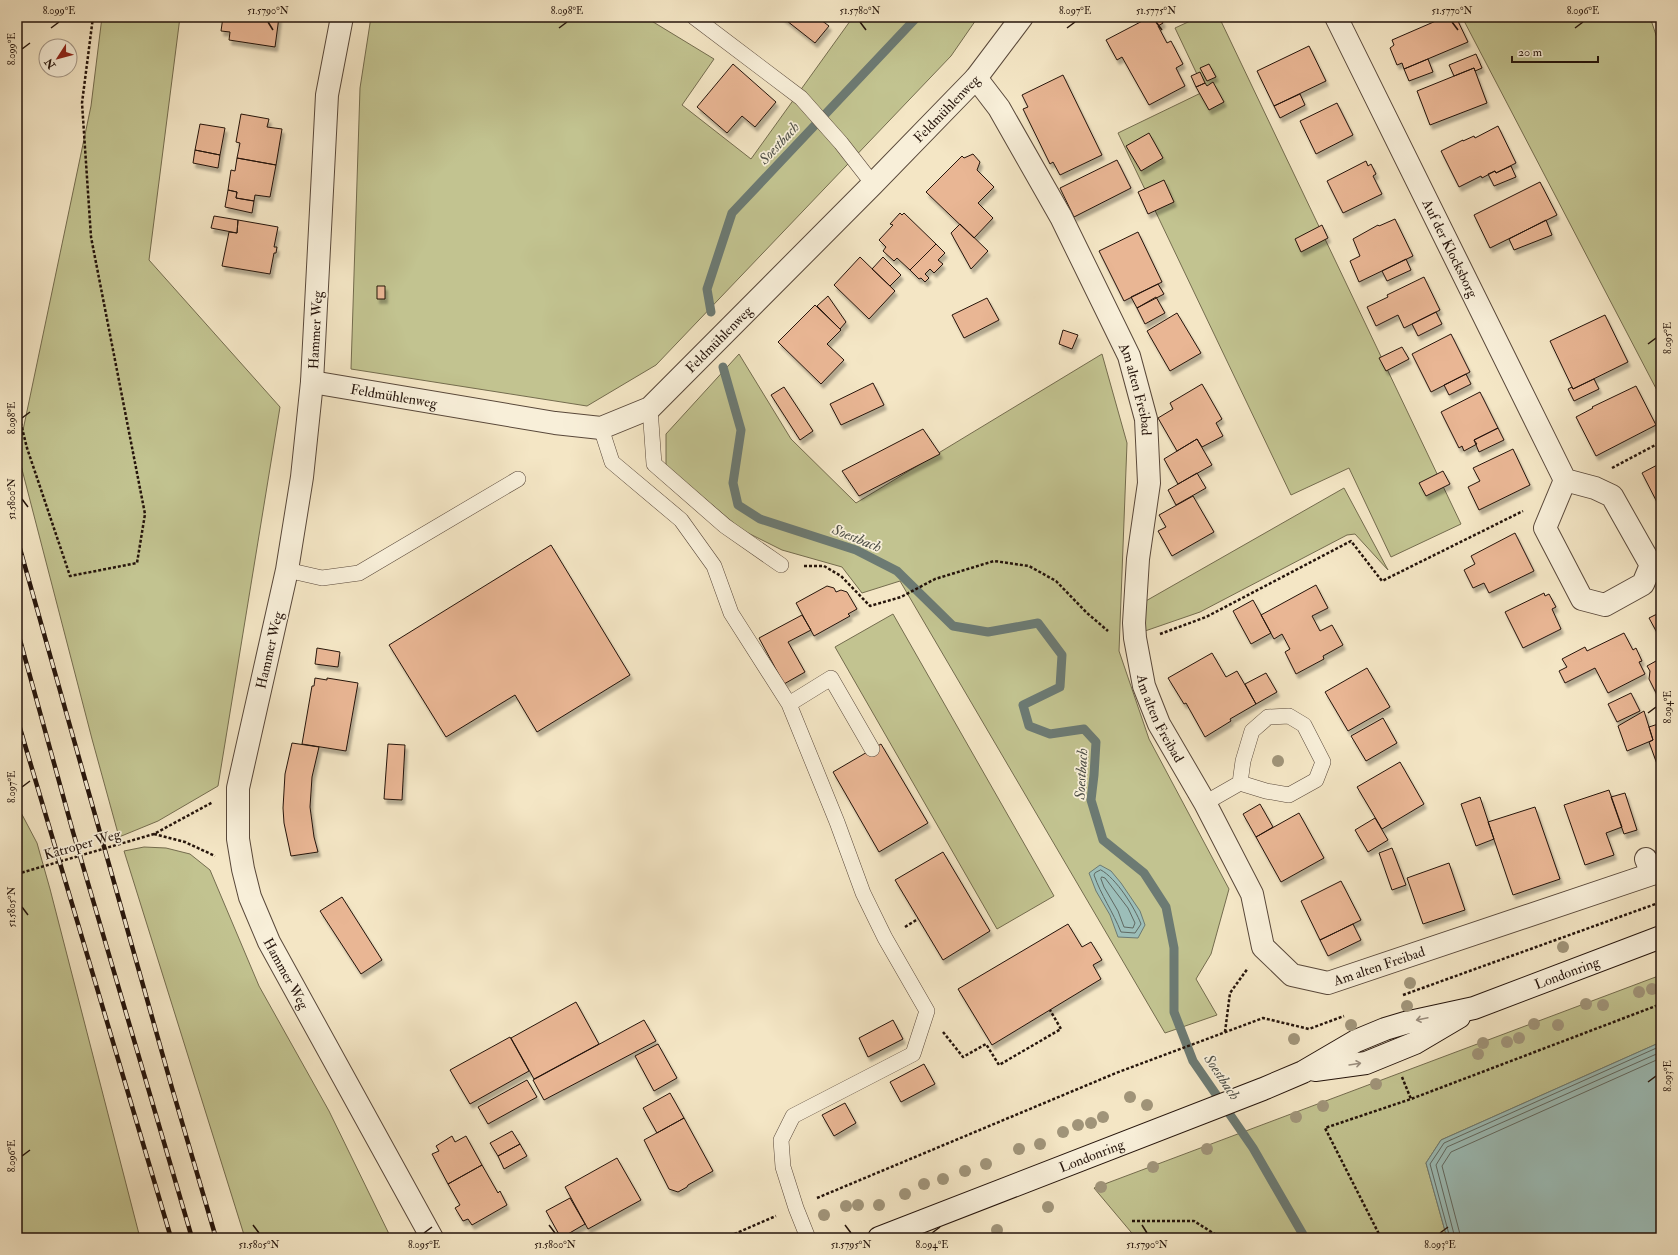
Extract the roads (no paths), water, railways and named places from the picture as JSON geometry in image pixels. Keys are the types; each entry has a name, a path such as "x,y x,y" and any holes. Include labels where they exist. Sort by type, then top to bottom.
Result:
{"street":[{"name":"Hammer Weg","path":"342,17 327,95 312,382 302,477 287,570 238,788 238,840 250,896 269,942 432,1238"},
{"name":"Feldmühlenweg","path":"312,382 554,423 601,428 650,408 873,184 976,78 1022,17"},
{"name":"Auf der Klocksborg","path":"1336,17 1565,480"},
{"name":"Am alten Freibad","path":"976,78 999,108 1061,217 1129,356 1146,419 1149,483 1138,559 1134,623 1135,638 1144,686 1159,724 1205,803 1252,894 1263,947 1292,975 1328,983 1652,874 1646,858"},
{"path":"1565,480 1595,488 1612,496 1651,565 1643,584 1605,605 1582,599 1545,528 1565,480"},
{"name":"Londonring","path":"879,1238 1263,1089 1303,1072 1356,1041 1385,1029 1405,1023 1474,1008 1661,937"}],"lane":[{"path":"704,20 802,98 841,143 873,184"},
{"path":"650,408 654,464 725,526 781,565"},
{"path":"601,428 612,462 681,520 714,566 731,613 789,704 837,822 863,894 885,938 927,1011 913,1054 793,1116 781,1140 783,1167 796,1208 808,1238"},
{"path":"287,570 322,578 359,573 518,479"},
{"path":"789,704 831,678 872,748"},
{"path":"1205,803 1240,783 1266,791 1289,795 1316,780 1323,762 1304,725 1289,716 1268,717 1252,731 1243,761 1240,783"}],"water":[{"path":"1100,865 1111,871 1140,911 1145,925 1138,938 1118,937 1110,915 1096,891 1089,873"},
{"path":"1661,1042 1661,1238 1447,1238 1426,1163 1441,1140"}],"waterway":[{"name":"Soestbach","path":"711,312 707,289 732,213 917,17"},
{"name":"Soestbach","path":"723,367 741,430 733,483 738,505 760,519 856,550 897,571 953,626 988,632 1038,623 1062,655 1060,687 1023,705 1029,726 1050,734 1084,729 1096,742 1091,800 1103,840 1144,873 1166,907 1174,948 1174,1012 1193,1061 1253,1148 1305,1238"}],"railway":[{"path":"17,538 172,1088 216,1238"},
{"path":"17,629 73,832 192,1238"},
{"path":"17,718 171,1238"}]}
